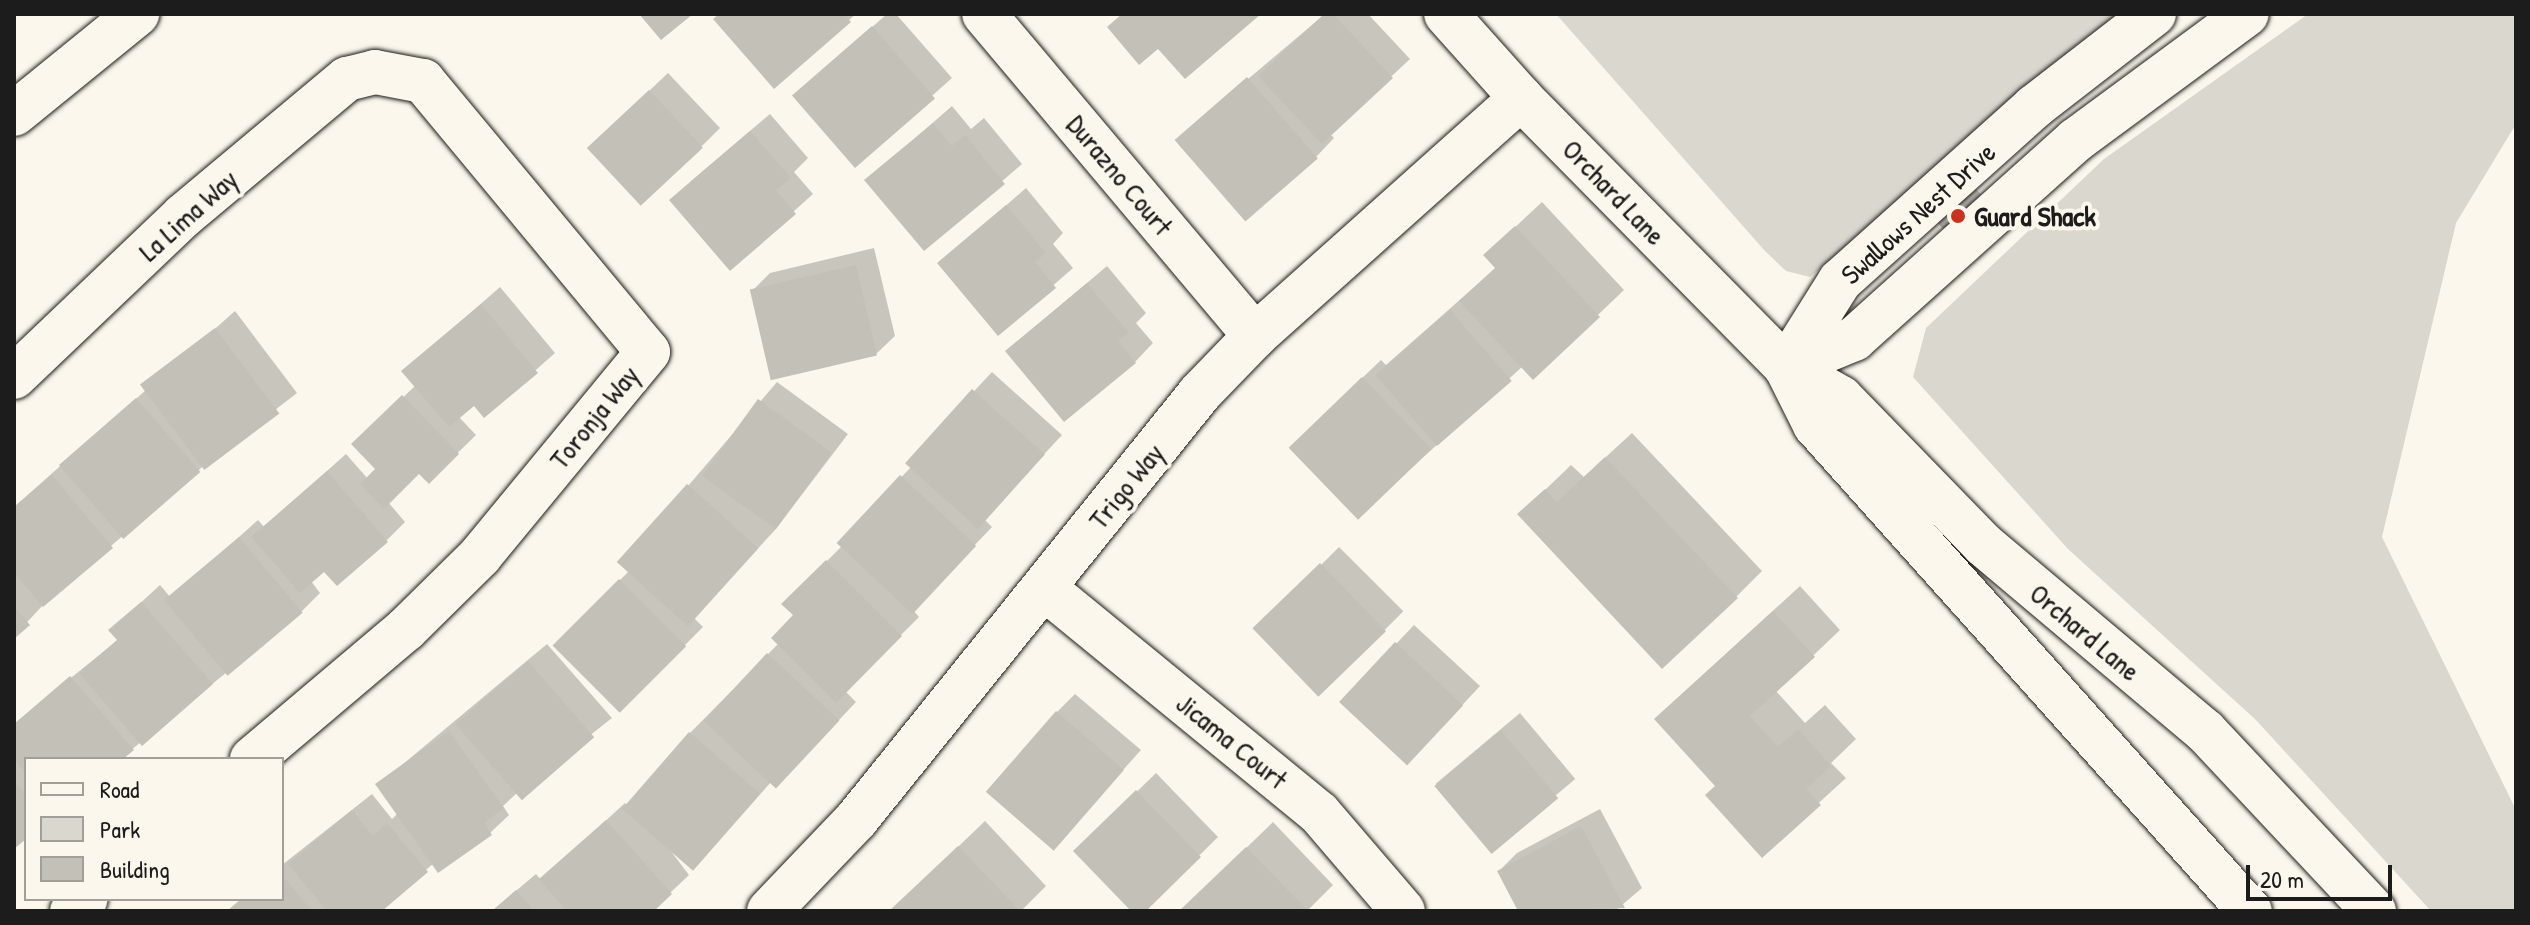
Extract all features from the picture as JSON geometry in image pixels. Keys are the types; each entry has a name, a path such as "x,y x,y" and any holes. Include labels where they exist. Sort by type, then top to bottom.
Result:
{"street":[{"path":"14,114 137,14"},
{"name":"Durazno Court","path":"984,14 1255,336"},
{"name":"Orchard Lane","path":"1446,14 1521,98 1786,367 1841,398 1984,545 2205,731 2374,911"},
{"name":"Swallows Nest Drive","path":"1786,367 1840,281 2034,107 2154,14"},
{"name":"Swallows Nest Drive","path":"1786,367 1854,339 2076,140 2247,14"},
{"name":"La Lima Way","path":"14,377 207,196 347,79 375,72"},
{"name":"Toronja Way","path":"254,757 406,629 480,556 648,352 423,81 375,72"},
{"name":"Trigo Way","path":"769,911 856,820 1200,393 1255,336 1521,98"},
{"name":"Orchard Lane","path":"1786,367 1815,425 2250,911"},
{"name":"Jicama Court","path":"1044,588 1319,813 1403,911"}],"green space":[{"path":"1556,14 2126,14 1810,277 1786,271 1765,251"},
{"path":"2308,14 2516,14 2516,124 2456,223 2382,537 2516,810 2516,911 2431,911 2256,720 2068,549 1913,377 1926,328 2104,159"}],"building":[{"path":"639,14 693,14 661,40"},
{"path":"719,14 844,14 851,22 774,89 713,19"},
{"path":"1122,14 1261,14 1185,79 1158,49 1139,65 1107,27"},
{"path":"1324,14 1333,14 1393,78 1322,144 1258,76"},
{"path":"872,26 935,98 855,168 792,96"},
{"path":"1247,77 1318,159 1245,221 1175,140"},
{"path":"649,90 703,148 641,206 587,148"},
{"path":"933,123 952,146 965,135 1005,184 924,251 864,180"},
{"path":"750,131 791,178 776,190 796,214 730,271 669,200"},
{"name":"Guard Shack","path":"1966,196 1979,211 1950,237 1937,222"},
{"path":"1006,205 1046,253 1035,262 1056,288 998,336 937,263"},
{"path":"1515,226 1600,317 1533,380 1459,301 1495,268 1483,255"},
{"path":"856,265 877,356 771,380 750,290"},
{"path":"1087,283 1129,333 1118,341 1136,363 1064,422 1005,351"},
{"path":"481,304 538,373 484,418 474,406 449,427 401,371"},
{"path":"1450,310 1512,381 1437,446 1375,375"},
{"path":"215,328 279,413 204,470 140,385"},
{"path":"1362,377 1431,449 1358,520 1289,448"},
{"path":"972,389 1045,455 978,529 905,463"},
{"path":"402,395 459,454 429,484 419,474 384,509 360,484 375,469 351,444"},
{"path":"136,398 200,472 123,539 59,465"},
{"path":"758,399 832,452 776,529 702,476"},
{"path":"1605,457 1738,598 1662,669 1517,514 1545,489 1557,502"},
{"path":"327,471 388,542 337,586 324,572 300,593 251,537"},
{"path":"52,475 113,548 43,607 14,573 14,507"},
{"path":"900,475 976,546 913,614 837,543"},
{"path":"687,484 758,548 688,626 617,562"},
{"path":"239,537 303,613 228,676 164,600"},
{"path":"826,560 902,636 836,703 771,638 793,615 781,604"},
{"path":"1320,563 1386,631 1318,697 1252,628"},
{"path":"619,579 686,646 620,713 553,645"},
{"path":"141,602 213,684 142,746 79,673 117,640 108,630"},
{"path":"14,607 30,625 14,639"},
{"path":"1773,611 1815,657 1750,716 1778,747 1798,729 1831,766 1806,789 1821,805 1762,858 1705,795 1715,786 1654,719"},
{"path":"1395,642 1463,705 1407,765 1339,702"},
{"path":"767,653 839,721 776,789 704,721"},
{"path":"528,661 594,737 522,800 456,724"},
{"path":"70,676 134,750 125,757 24,757 24,771 14,759 14,724"},
{"path":"1056,711 1124,770 1054,851 986,792"},
{"path":"1501,730 1558,798 1492,854 1434,786"},
{"path":"449,731 504,808 484,823 492,835 438,873 375,784"},
{"path":"689,732 760,794 693,871 622,809"},
{"path":"14,780 24,792 24,841 14,849"},
{"path":"1136,790 1201,857 1146,911 1131,911 1073,851"},
{"path":"352,810 373,836 387,823 428,872 382,911 327,911 288,864"},
{"path":"606,820 672,894 654,911 567,911 539,879"},
{"path":"1581,826 1625,908 1518,911 1497,871"},
{"path":"958,846 1020,911 889,911"},
{"path":"1246,847 1308,911 1179,911"},
{"path":"284,877 312,911 227,911 240,901 284,901"},
{"path":"516,890 534,911 492,911"}],"place":[{"name":"Guard Shack","path":"1958,216"}]}
